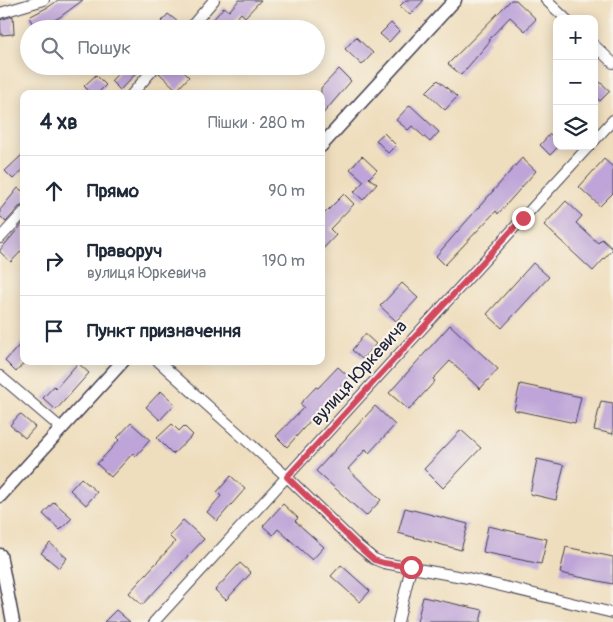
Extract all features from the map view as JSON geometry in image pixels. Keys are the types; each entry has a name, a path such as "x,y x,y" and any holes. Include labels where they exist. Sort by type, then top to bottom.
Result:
{"street":[{"path":"0,13 44,0"},
{"path":"197,20 214,0"},
{"path":"325,142 455,0"},
{"path":"546,0 562,15"},
{"path":"598,49 613,63"},
{"path":"135,90 148,75"},
{"path":"598,137 613,120"},
{"name":"вулиця Юркевича","path":"154,622 585,150"},
{"path":"0,238 20,216"},
{"path":"0,496 119,365"},
{"path":"162,365 287,477 374,560 468,578 613,613"},
{"path":"0,376 61,428"},
{"path":"0,555 13,622"},
{"path":"398,622 411,567"}],"building":[{"path":"58,0 83,0 54,20 30,20 29,17"},
{"path":"239,0 261,0 245,17 241,13 235,20 213,20 224,7 229,11"},
{"path":"406,0 424,0 410,15 400,6"},
{"path":"511,0 516,0 536,19 525,31 510,17 489,39 490,41 461,75 448,64"},
{"path":"168,14 176,20 163,20"},
{"path":"13,16 14,34 1,35 0,20"},
{"path":"391,23 399,31 389,42 380,34"},
{"path":"356,37 373,53 362,65 345,49"},
{"path":"339,69 351,81 325,111 325,90 321,90"},
{"path":"96,75 106,85 101,90 88,90 84,86"},
{"path":"117,75 134,75 120,90 111,81"},
{"path":"161,75 187,75 189,77 177,90"},
{"path":"438,80 457,97 445,110 426,92"},
{"path":"600,82 610,91 600,101 598,99 598,84"},
{"path":"410,105 439,132 430,142 412,126 408,130 396,120"},
{"path":"384,133 396,145 388,153 376,140"},
{"path":"550,134 553,137 553,150 555,150 550,155 540,145"},
{"path":"362,156 377,170 369,178 377,184 363,200 354,192 364,181 350,169"},
{"path":"20,157 20,173 13,179 5,171"},
{"path":"522,158 536,171 498,214 496,211 445,265 436,256"},
{"path":"604,159 613,167 613,193 600,206 579,187"},
{"path":"18,188 20,189 20,207 6,222 0,216 0,210"},
{"path":"344,194 354,204 330,229 336,235 325,247 325,213"},
{"path":"566,201 582,216 576,223 598,243 602,239 613,249 593,271 544,225"},
{"path":"20,227 20,252 11,262 0,250"},
{"path":"533,263 549,277 502,328 487,314"},
{"path":"402,283 418,298 396,321 380,306"},
{"path":"450,325 498,369 480,389 450,361 409,410 389,393"},
{"path":"365,334 376,344 362,359 352,350"},
{"path":"20,344 20,365 22,365 16,372 5,361"},
{"path":"76,365 80,365 89,373 56,410 43,398 54,386 56,388"},
{"path":"338,367 349,377 287,447 276,436 304,407 300,404"},
{"path":"520,384 581,397 575,423 514,410"},
{"path":"161,391 175,404 160,420 146,407"},
{"path":"601,401 613,403 613,434 594,430"},
{"path":"375,406 395,425 369,453 366,449 348,469 381,500 366,516 316,471"},
{"path":"20,414 35,427 25,438 10,425"},
{"path":"131,423 150,440 136,456 133,453 111,477 97,464 119,440 117,438"},
{"path":"172,424 179,431 184,426 193,435 173,454 157,438"},
{"path":"461,430 481,448 443,488 424,469"},
{"path":"537,459 564,465 556,500 530,494"},
{"path":"231,476 245,489 217,521 207,512 221,496 217,492"},
{"path":"81,478 97,492 86,505 70,490"},
{"path":"54,502 72,518 60,530 43,514"},
{"path":"283,504 298,518 295,521 324,547 312,560 278,529 273,535 263,526"},
{"path":"405,508 468,524 461,550 398,533"},
{"path":"183,520 204,539 142,605 129,593 175,542 169,536"},
{"path":"488,526 547,539 541,564 483,552"},
{"path":"50,543 67,558 59,568 41,553"},
{"path":"566,547 613,557 613,584 560,573"},
{"path":"240,563 251,573 226,600 215,590"},
{"path":"341,565 370,591 360,602 331,576"},
{"path":"423,597 483,610 480,622 417,622"},
{"path":"116,610 130,622 104,622"}],"route":[{"path":"411,567 374,560 287,477 523,218"}]}
